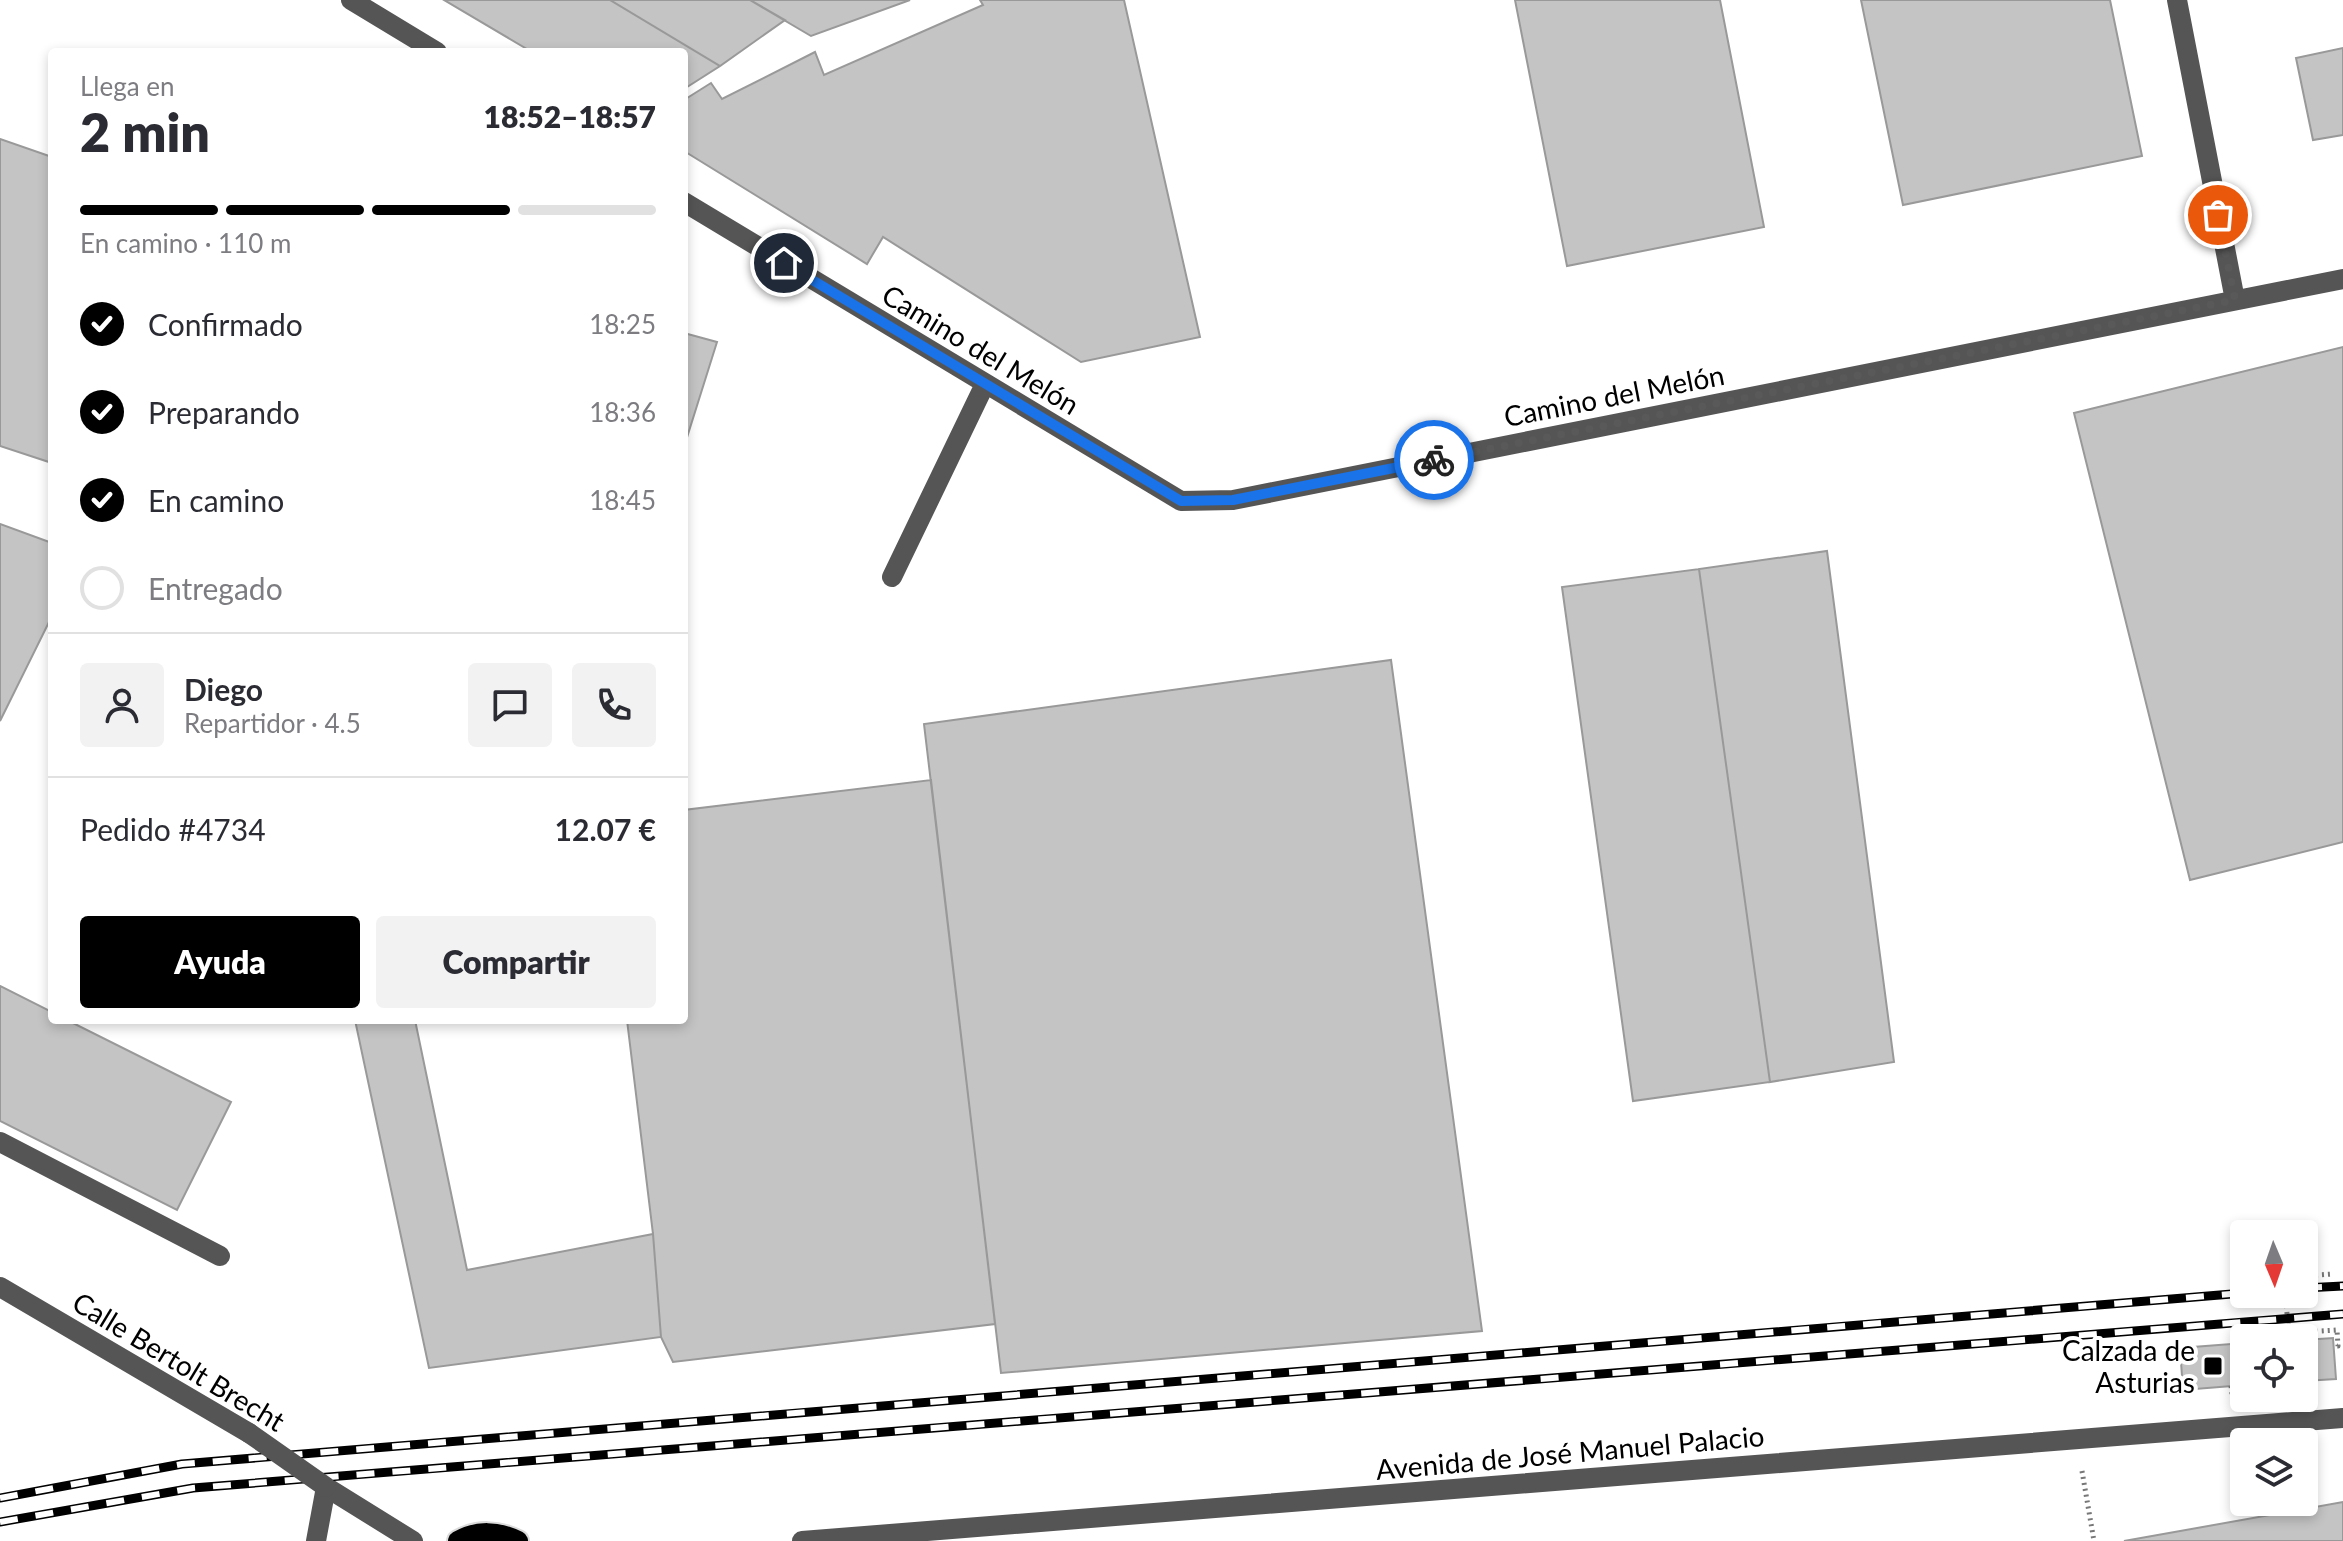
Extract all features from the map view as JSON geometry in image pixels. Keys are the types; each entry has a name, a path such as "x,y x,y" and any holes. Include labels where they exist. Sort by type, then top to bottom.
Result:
{"main road":[{"path":"458,1541 476,1533 491,1533 507,1535 518,1541"}],"street":[{"path":"351,0 430,48"},
{"path":"2177,0 2235,300"},
{"name":"Camino del Melón","path":"688,204 1181,501 1233,500 2343,279"},
{"path":"892,577 985,384"},
{"path":"0,1142 220,1256"},
{"name":"Calle Bertolt Brecht","path":"0,1287 249,1433 326,1487 413,1541"},
{"name":"Avenida de José Manuel Palacio","path":"802,1541 2343,1418"},
{"path":"316,1541 326,1487"}],"path":[{"path":"2318,1275 2332,1274"},
{"path":"2286,1308 2289,1333 2337,1330 2338,1346 2334,1346"},
{"path":"2076,1440 2094,1541"}],"building":[{"path":"444,0 610,0 720,66 688,86 688,48 525,48"},
{"path":"610,0 750,0 785,20 720,66"},
{"path":"750,0 910,0 811,36"},
{"path":"980,0 1124,0 1200,337 1081,362 883,237 867,264 688,153 688,97 711,83 722,99 815,52 824,75 983,5"},
{"path":"1515,0 1720,0 1764,227 1567,266"},
{"path":"1861,0 2110,0 2142,156 1903,205"},
{"path":"2343,48 2343,135 2313,140 2296,58"},
{"path":"0,139 48,156 48,462 0,446"},
{"path":"688,334 717,342 688,434"},
{"path":"2343,347 2343,842 2190,880 2074,413"},
{"path":"0,524 48,542 48,624 0,721"},
{"path":"1827,551 1894,1062 1770,1082 1699,569"},
{"path":"1699,569 1770,1082 1633,1101 1562,587"},
{"path":"1391,660 1482,1331 1001,1373 924,724"},
{"path":"931,780 995,1324 673,1362 661,1337 653,1234 627,1024 688,1024 688,810"},
{"path":"0,986 48,1010 48,1024 75,1024 231,1102 177,1210 0,1121"},
{"path":"356,1024 416,1024 467,1270 653,1234 661,1337 429,1368"},
{"path":"2333,1338 2336,1379 2318,1380 2318,1339"},
{"name":"Calzada de Asturias","path":"2230,1344 2230,1386 2183,1390 2180,1348"},
{"path":"2343,1502 2343,1541 2124,1541 2264,1516 2318,1516 2318,1506"}],"railway":[{"path":"2318,1287 2343,1286"},
{"path":"0,1498 182,1464 2230,1294"},
{"path":"0,1522 193,1488 2343,1314"}],"way so far":[{"path":"1434,460 2235,300 2218,215"}],"place":[{"name":"Calzada de Asturias","path":"2213,1366"}],"route":[{"path":"784,263 1181,501 1233,500 1434,460"}]}
